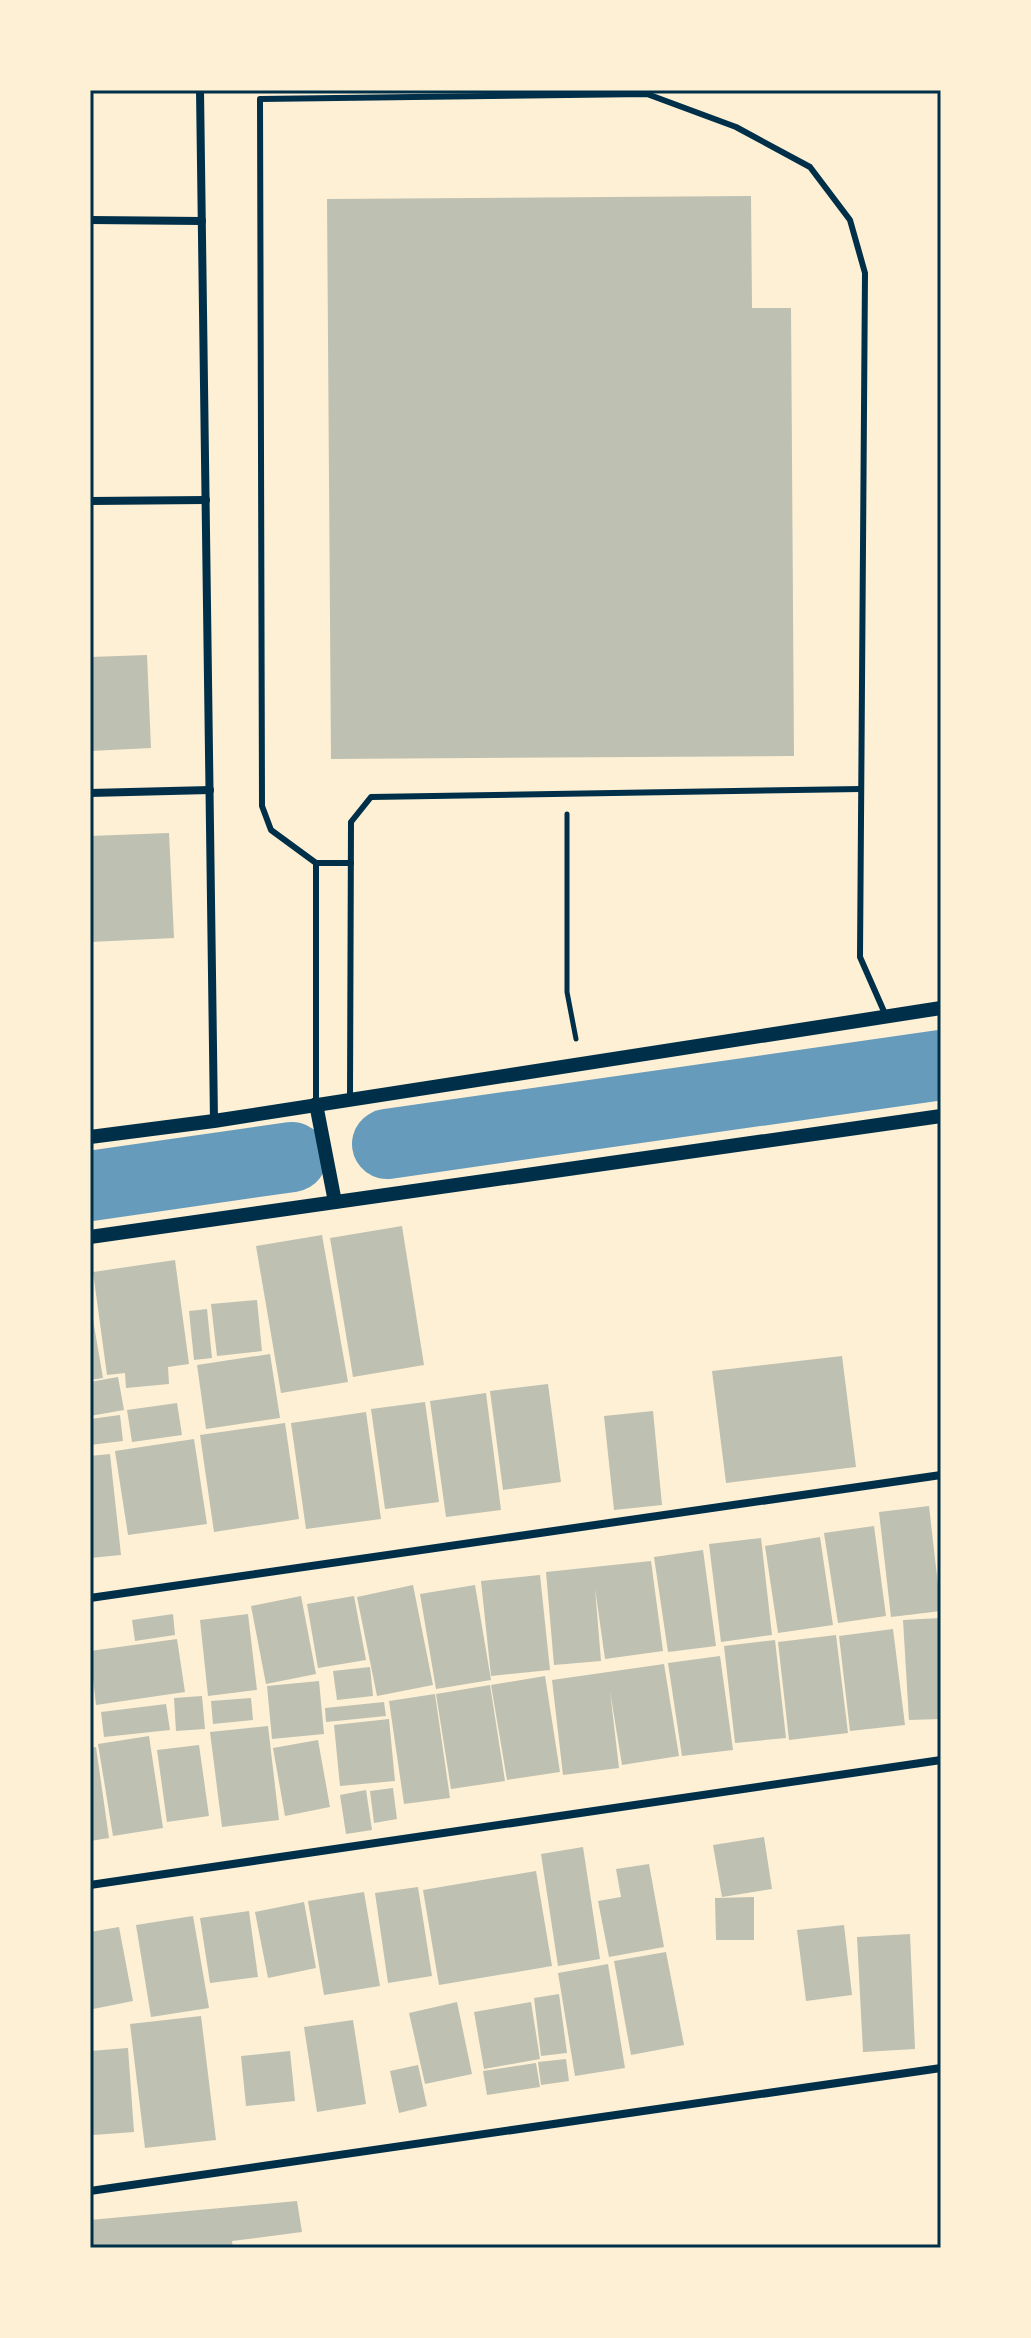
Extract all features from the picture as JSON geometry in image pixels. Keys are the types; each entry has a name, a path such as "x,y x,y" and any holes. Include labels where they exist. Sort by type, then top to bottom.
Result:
{"street":[{"path":"200,90 214,1121"},
{"path":"90,220 202,221"},
{"path":"90,501 206,500"},
{"path":"90,793 210,790"},
{"path":"90,1137 214,1121 941,1008"},
{"path":"316,1104 335,1202"},
{"path":"90,1237 941,1116"},
{"path":"90,1598 941,1475"},
{"path":"90,1885 941,1760"},
{"path":"90,2191 941,2068"}],"lane":[{"path":"351,863 316,863 271,830 262,806 260,99 647,94 736,127 810,167 850,220 865,273 860,957 886,1016"},
{"path":"350,1099 351,822 371,797 861,789"},
{"path":"316,863 316,1104"}],"path":[{"path":"567,794 567,992 581,1063"}],"building":[{"path":"751,196 752,308 791,308 794,756 331,759 327,199"},
{"path":"147,655 151,748 90,751 90,657"},
{"path":"169,833 174,938 90,942 90,836"},
{"path":"402,1226 424,1365 353,1377 330,1238"},
{"path":"322,1235 348,1382 281,1393 256,1246"},
{"path":"175,1260 189,1364 168,1367 169,1384 126,1388 125,1373 107,1375 93,1272"},
{"path":"257,1300 262,1351 217,1356 211,1304"},
{"path":"90,1302 103,1378 90,1380"},
{"path":"207,1309 212,1358 194,1360 189,1311"},
{"path":"270,1354 280,1418 206,1429 197,1365"},
{"path":"842,1356 856,1467 726,1483 712,1371"},
{"path":"118,1377 124,1410 90,1416 90,1382"},
{"path":"548,1384 561,1482 503,1490 490,1391"},
{"path":"486,1393 501,1510 446,1517 430,1401"},
{"path":"425,1402 439,1502 385,1509 371,1409"},
{"path":"177,1403 182,1435 132,1442 127,1410"},
{"path":"653,1411 662,1505 614,1510 604,1416"},
{"path":"366,1412 381,1519 306,1529 291,1423"},
{"path":"120,1415 123,1441 90,1445 90,1419"},
{"path":"285,1423 299,1519 214,1532 200,1435"},
{"path":"194,1439 207,1524 128,1535 115,1451"},
{"path":"110,1454 121,1555 90,1558 90,1456"},
{"path":"929,1506 941,1611 891,1617 879,1512"},
{"path":"874,1526 886,1616 838,1623 824,1533"},
{"path":"820,1537 833,1625 778,1633 765,1546"},
{"path":"761,1538 772,1635 721,1642 709,1544"},
{"path":"703,1550 716,1646 668,1652 654,1557"},
{"path":"651,1561 663,1651 605,1659 595,1588 601,1661 554,1665 546,1572"},
{"path":"540,1575 550,1670 491,1676 481,1581"},
{"path":"413,1585 433,1685 377,1696 357,1597"},
{"path":"475,1585 491,1680 436,1689 420,1594"},
{"path":"301,1596 316,1674 266,1684 251,1606"},
{"path":"354,1596 366,1660 318,1668 307,1604"},
{"path":"173,1614 175,1635 135,1641 132,1620"},
{"path":"248,1614 257,1690 208,1696 200,1620"},
{"path":"941,1618 941,1719 909,1720 903,1620"},
{"path":"893,1629 905,1725 850,1731 839,1636"},
{"path":"836,1635 848,1733 789,1740 778,1642"},
{"path":"177,1639 185,1692 96,1705 90,1651"},
{"path":"775,1640 786,1738 735,1743 724,1646"},
{"path":"720,1656 733,1750 682,1756 668,1663"},
{"path":"664,1664 679,1756 622,1765 610,1691 619,1768 563,1775 552,1680"},
{"path":"370,1667 373,1696 337,1700 333,1671"},
{"path":"545,1676 560,1772 507,1780 491,1685"},
{"path":"319,1681 324,1734 272,1739 267,1686"},
{"path":"490,1685 505,1781 451,1789 436,1694"},
{"path":"435,1694 450,1798 404,1804 389,1701"},
{"path":"202,1696 205,1729 176,1731 174,1698"},
{"path":"251,1698 253,1720 213,1724 211,1701"},
{"path":"384,1702 386,1716 326,1722 325,1708"},
{"path":"166,1704 170,1730 104,1737 101,1712"},
{"path":"389,1719 395,1781 340,1786 334,1725"},
{"path":"268,1726 279,1820 222,1827 210,1732"},
{"path":"149,1736 163,1828 113,1836 98,1744"},
{"path":"318,1740 330,1807 285,1816 273,1748"},
{"path":"199,1745 209,1816 167,1822 157,1750"},
{"path":"96,1747 109,1838 90,1841 90,1748"},
{"path":"393,1788 397,1819 374,1823 370,1791"},
{"path":"366,1790 372,1830 346,1834 340,1795"},
{"path":"764,1837 772,1889 722,1897 713,1845"},
{"path":"583,1847 600,1959 558,1966 541,1854"},
{"path":"649,1864 664,1947 609,1957 598,1901 621,1897 616,1869"},
{"path":"536,1871 552,1966 439,1985 423,1890"},
{"path":"418,1887 432,1976 388,1983 375,1893"},
{"path":"364,1892 380,1986 324,1995 308,1901"},
{"path":"754,1897 754,1940 716,1940 715,1898"},
{"path":"304,1902 316,1968 268,1978 255,1912"},
{"path":"249,1911 258,1977 210,1983 200,1918"},
{"path":"193,1916 209,2008 151,2017 136,1925"},
{"path":"844,1925 852,1995 806,2001 797,1930"},
{"path":"119,1927 133,2001 93,2009 90,1932"},
{"path":"910,1934 915,2049 863,2052 857,1937"},
{"path":"666,1952 684,2045 631,2055 614,1961"},
{"path":"608,1964 625,2068 575,2076 558,1973"},
{"path":"559,1994 567,2053 541,2056 534,1998"},
{"path":"457,2002 472,2074 425,2084 409,2013"},
{"path":"531,2002 540,2059 484,2069 474,2012"},
{"path":"201,2016 216,2140 145,2148 130,2024"},
{"path":"353,2020 366,2104 317,2112 304,2027"},
{"path":"128,2048 134,2132 93,2135 90,2051"},
{"path":"290,2051 295,2101 246,2106 241,2056"},
{"path":"566,2059 569,2081 541,2085 538,2062"},
{"path":"536,2063 540,2087 487,2095 483,2071"},
{"path":"418,2065 427,2106 399,2113 390,2071"},
{"path":"297,2201 302,2232 232,2241 233,2248 90,2248 90,2220"}],"waterway":[{"path":"387,1144 941,1065"},
{"path":"90,1186 292,1157"}]}
